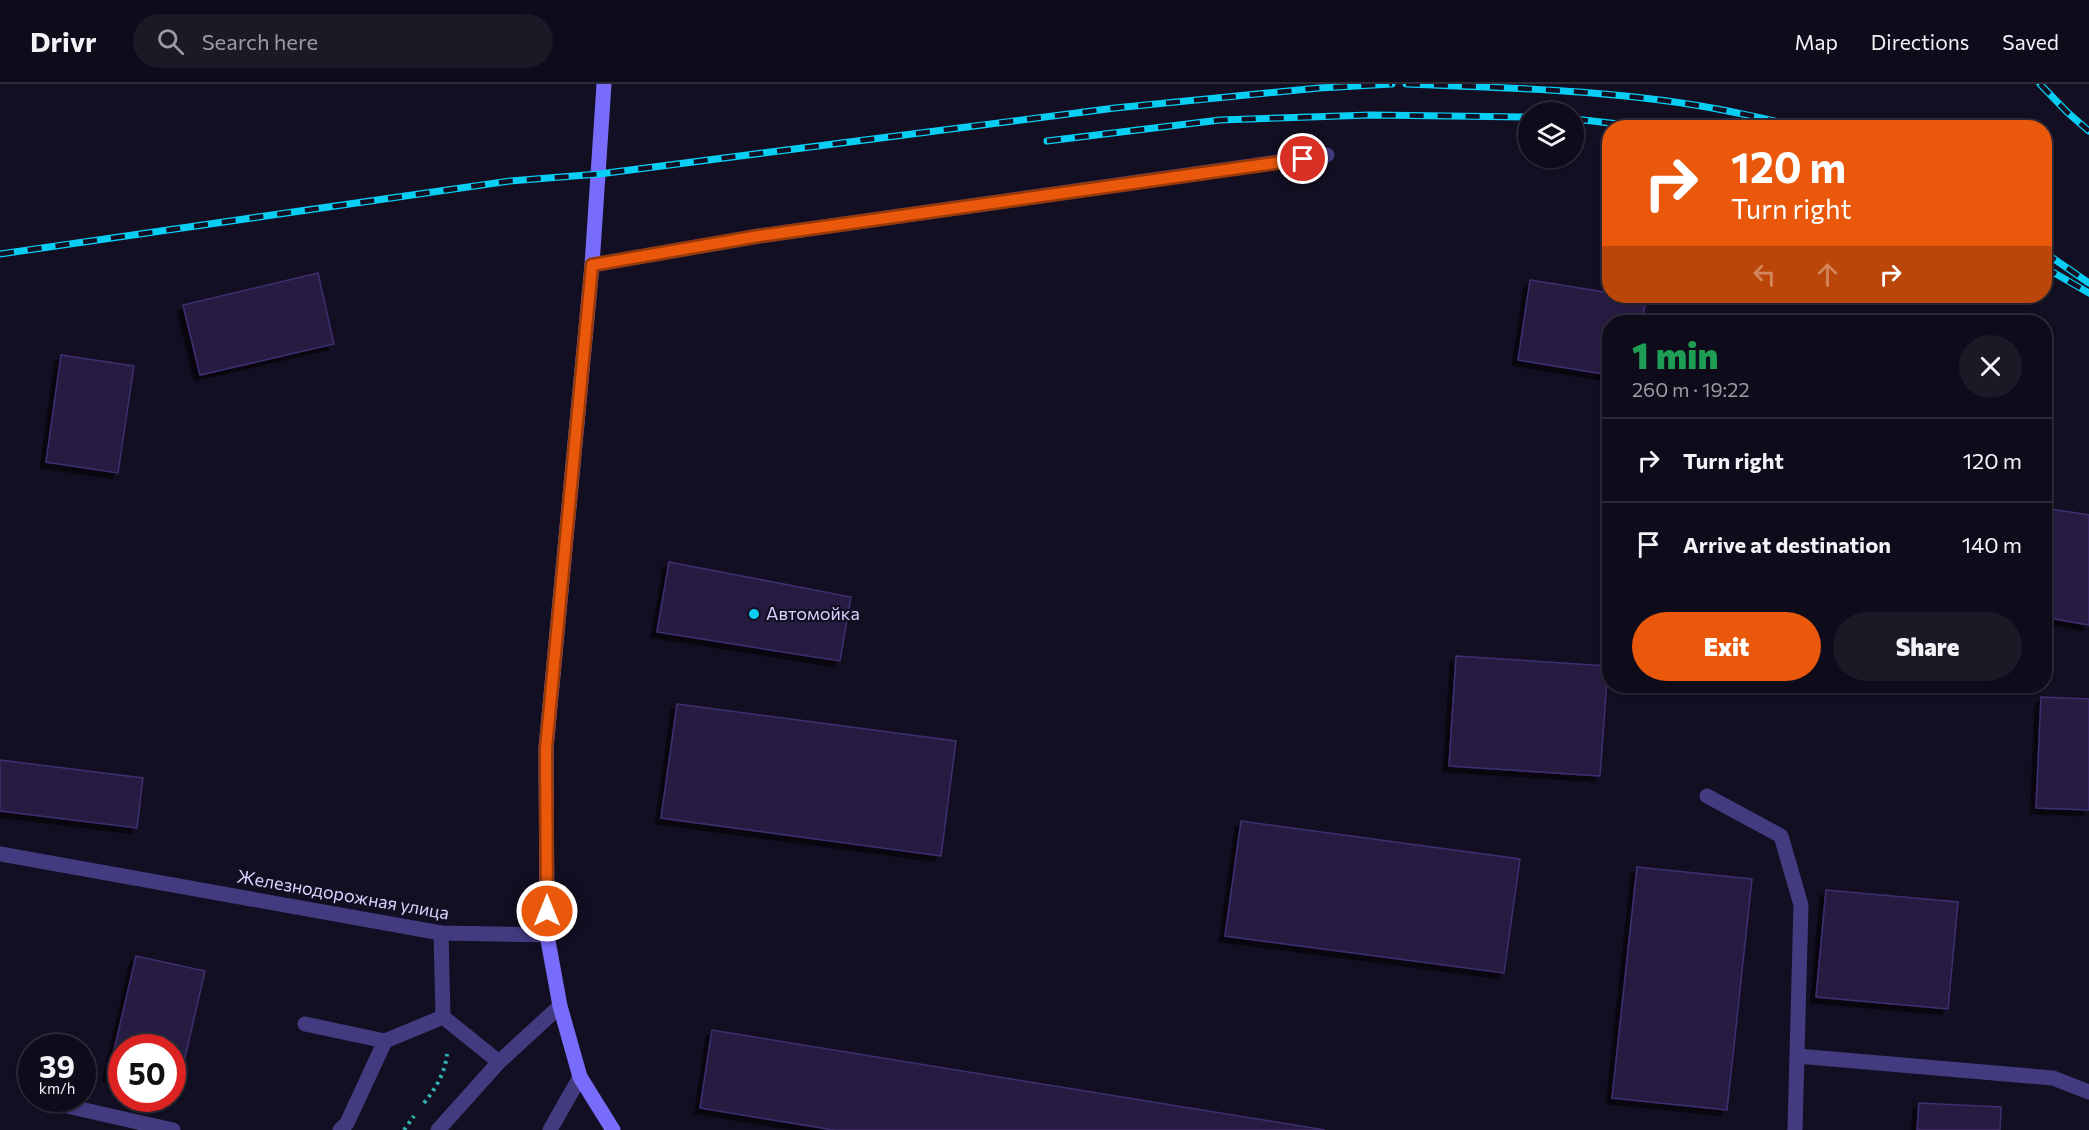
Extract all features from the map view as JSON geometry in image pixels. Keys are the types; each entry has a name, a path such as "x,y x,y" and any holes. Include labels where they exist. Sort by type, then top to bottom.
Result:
{"main road":[{"path":"604,84 592,265 546,748 547,935 560,1006 580,1077 613,1130"}],"street":[{"path":"592,265 759,236 1327,155"},
{"path":"1707,796 1780,836 1801,904 1795,1130"},
{"name":"Железнодорожная улица","path":"0,854 441,933 547,935"},
{"path":"441,933 443,1017 499,1062"},
{"path":"438,1130 499,1062 560,1006"},
{"path":"305,1024 385,1041 443,1017"},
{"path":"340,1130 347,1123 385,1041"},
{"path":"1797,1056 2053,1078 2089,1092"},
{"path":"550,1130 580,1077"},
{"path":"93,1112 172,1130"}],"path":[{"path":"404,1130 438,1086 446,1065 448,1040 443,1017"}],"building":[{"path":"318,273 334,344 200,375 183,305"},
{"path":"1530,280 1602,292 1602,303 1645,303 1643,315 1602,315 1602,374 1518,360"},
{"path":"61,355 134,366 118,473 46,462"},
{"path":"2052,509 2089,515 2089,625 2052,618"},
{"name":"Автомойка","path":"669,562 851,597 840,661 657,632"},
{"path":"1456,656 1602,666 1602,693 1606,693 1600,776 1449,766"},
{"path":"2041,697 2089,699 2089,810 2036,808"},
{"path":"677,704 956,741 941,856 661,818"},
{"path":"0,760 143,778 137,828 0,811"},
{"path":"1241,821 1520,859 1504,973 1225,936"},
{"path":"1637,867 1752,879 1727,1110 1612,1098"},
{"path":"1826,890 1958,902 1948,1009 1816,997"},
{"path":"136,956 205,971 186,1053 186,1034 118,1034"},
{"path":"712,1030 1325,1130 834,1130 700,1108"},
{"path":"1919,1103 2001,1107 2000,1130 1917,1130"}],"railway":[{"path":"0,254 510,181 599,174 1115,108 1319,88 1392,84"},
{"path":"1406,84 1608,94 1688,104 1773,120"},
{"path":"2040,84 2089,131"},
{"path":"1047,141 1220,120 1371,115 1518,117"},
{"path":"1584,120 1602,122"},
{"path":"2052,258 2089,283"},
{"path":"2052,272 2089,293"}],"place":[{"name":"Автомойка","path":"754,614"}],"route":[{"path":"547,911 546,748 592,265 759,236 1303,159"}]}
